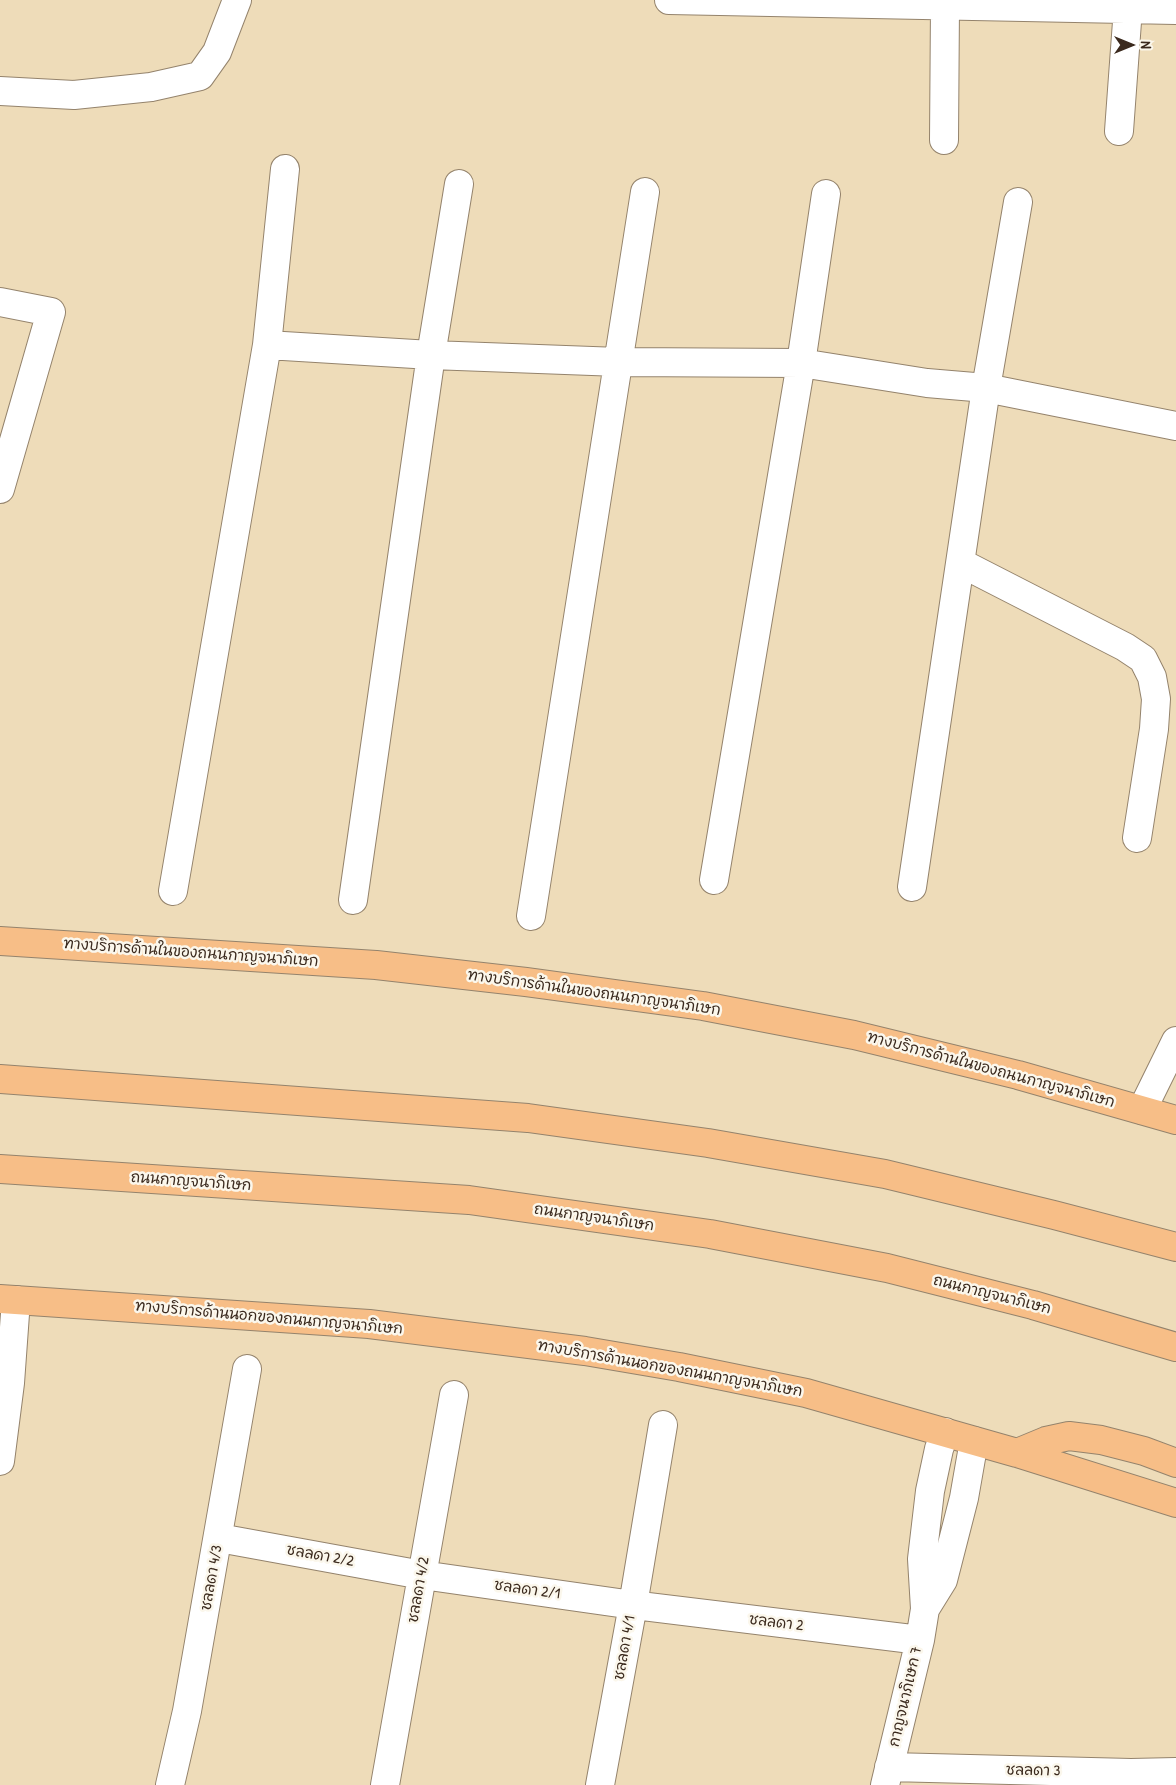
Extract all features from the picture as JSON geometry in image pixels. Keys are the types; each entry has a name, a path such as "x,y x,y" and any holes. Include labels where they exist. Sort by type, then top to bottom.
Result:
{"main road":[{"name":"ทางบริการด้านในของถนนกาญจนาภิเษก","path":"0,941 376,965 526,982 703,1006 854,1035 1018,1075 1176,1120"},
{"path":"0,1079 528,1118 708,1143 885,1174 1054,1214 1176,1247"},
{"name":"ถนนกาญจนาภิเษก","path":"0,1169 469,1200 710,1234 887,1268 1033,1305 1176,1346"},
{"name":"ทางบริการด้านนอกของถนนกาญจนาภิเษก","path":"8,1299 369,1324 585,1351 679,1367 806,1393 1017,1453 1176,1503"},
{"path":"1017,1453 1046,1441 1069,1436 1101,1440 1144,1451 1176,1463"}],"street":[{"path":"0,91 74,95 151,87 200,76 217,52 237,0"},
{"path":"669,0 1176,10"},
{"path":"944,140 945,5"},
{"path":"1119,131 1128,8"},
{"path":"173,891 267,345 285,169"},
{"path":"353,900 431,355 459,184"},
{"path":"531,916 645,192"},
{"path":"714,880 801,363 826,194"},
{"path":"912,887 986,388 1018,202"},
{"path":"0,302 51,312 0,489"},
{"path":"267,345 431,355 619,362 801,363 927,383 986,388 1176,426"},
{"path":"961,563 1125,647 1143,659 1152,677 1156,699 1154,729 1136,838"},
{"path":"1142,1110 1176,1041"},
{"path":"0,1461 10,1383 8,1299"},
{"name":"ชลลดา 4/3","path":"170,1785 187,1711 248,1369"},
{"name":"ชลลดา 4/2","path":"385,1785 454,1395"},
{"name":"ชลลดา 4/1","path":"600,1785 633,1606 663,1425"},
{"name":"กาญจนาภิเษก 7","path":"887,1776 920,1640 925,1609 922,1559 930,1491 939,1449 945,1432"},
{"name":"กาญจนาภิเษก 7","path":"925,1609 944,1580 964,1498 974,1441"},
{"name":"ชลลดา 2/2","path":"219,1538 422,1575"},
{"name":"ชลลดา 2/1","path":"422,1575 633,1606"},
{"name":"ชลลดา 2","path":"633,1606 920,1640"},
{"name":"ชลลดา 3","path":"887,1776 1130,1779 1176,1772"}]}
